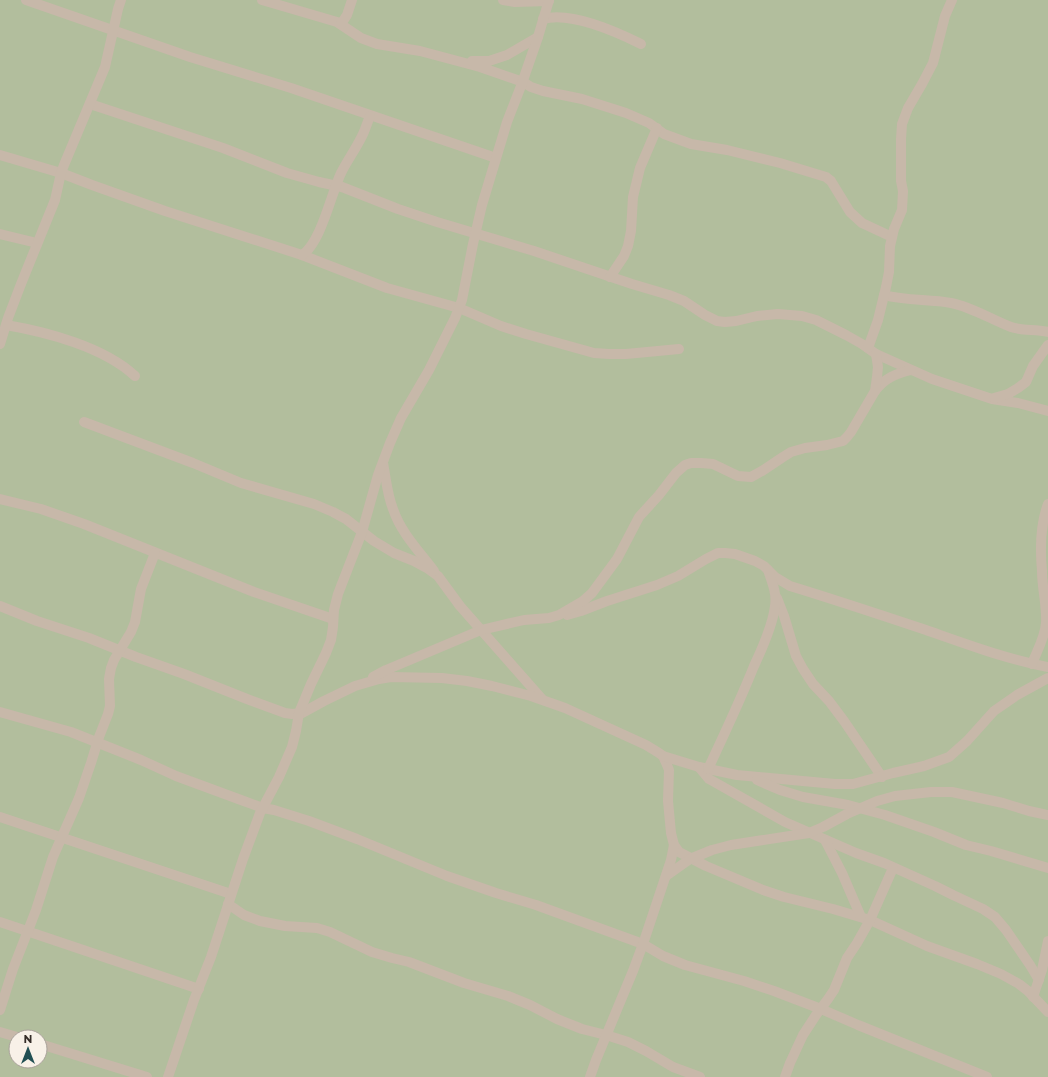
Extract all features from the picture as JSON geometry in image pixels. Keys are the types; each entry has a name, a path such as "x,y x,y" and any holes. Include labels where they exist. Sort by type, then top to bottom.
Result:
{"street":[{"path":"26,0 190,57 291,88 496,158"},
{"path":"0,344 21,284 55,200 61,173 105,66 121,0"},
{"path":"262,0 341,24 361,38 377,44 410,48 480,66 543,91 582,99 626,113 649,123 664,134 691,144 726,150 796,167 826,178 831,181 850,212 862,223 892,237"},
{"path":"341,24 347,15 352,0"},
{"path":"168,1077 211,957 243,859 262,808 279,777 292,747 299,713 328,647 333,627 334,610 338,594 362,532 368,506 383,463 401,418 429,370 455,318 464,294 482,205 507,122 523,82 549,1 515,2 503,0"},
{"path":"875,391 878,367 872,351 889,272 890,246 902,210 902,124 908,108 933,62 952,0"},
{"path":"544,19 549,17 558,17 581,21 615,32 641,44"},
{"path":"458,61 489,61 507,55 538,37"},
{"path":"90,104 223,148 287,172 342,188 398,209 664,293 679,299 717,321 736,321 757,316 778,314 802,316 816,320 846,335 872,351 932,379 992,399 1018,403 1048,411"},
{"path":"302,255 307,252 315,240 341,174 361,139 370,116"},
{"path":"610,277 624,256 628,246 631,231 633,197 640,168 657,128"},
{"path":"3,158 61,173 92,186 165,211 302,255 387,288 459,308 501,326 526,334 594,353 626,354 679,349"},
{"path":"0,234 37,243"},
{"path":"884,295 906,299 952,303 975,311 1013,328 1048,332"},
{"path":"6,325 57,337 87,348 114,360 135,376"},
{"path":"992,399 1008,394 1026,382 1033,366 1048,345"},
{"path":"559,615 583,601 596,588 617,559 639,517 682,467 691,463 713,464 738,476 751,477 762,472 791,452 843,440 851,432 880,385 890,377 910,370"},
{"path":"84,422 193,463 241,483 314,504 346,519 394,554 414,561 438,576"},
{"path":"383,463 389,498 393,510 408,538 460,606 542,700"},
{"path":"0,500 41,509 84,524 254,592 333,619"},
{"path":"1032,664 1039,648 1046,624 1042,571 1042,537 1044,514 1048,504"},
{"path":"0,1010 13,969 54,857 79,798 97,742 108,714 110,706 109,679 111,668 135,622 141,589 155,553"},
{"path":"0,606 90,638 285,713 302,713 386,670 481,630 516,621 571,614 657,585 678,576 709,557 718,553 725,553 746,558 764,566 775,577 790,586 901,621 974,647 1022,662 1048,667"},
{"path":"768,569 796,656 803,669 813,684 829,701 844,721 882,777"},
{"path":"704,768 763,646 773,617 775,594"},
{"path":"355,686 392,677 442,678 467,681 531,696 565,708 634,739 654,749 663,756 704,768 748,776 835,784 854,784 924,766 949,757 967,741 994,711 1017,695 1048,678"},
{"path":"0,712 71,732 176,776 262,808 274,810 309,821 447,876 536,905 643,944 663,956 685,965 744,981 821,1009 987,1077"},
{"path":"590,1077 633,971 672,860 674,845 669,820 669,770 663,756"},
{"path":"704,768 709,779 785,822 983,908 995,917 1006,930 1039,980"},
{"path":"748,776 780,790 803,797 860,808 934,832 966,845 1048,868"},
{"path":"666,876 690,859 712,850 731,845 809,833 823,828 860,808 895,796 931,792 952,792 1048,815"},
{"path":"0,817 231,894"},
{"path":"825,840 865,919"},
{"path":"674,845 679,852 690,859 764,890 784,897 833,909 865,919 927,946 978,964 1001,974 1028,990 1048,1012"},
{"path":"785,1077 801,1040 816,1015 834,990 847,958 857,943 865,919 893,868"},
{"path":"228,904 244,915 260,921 285,926 317,928 330,932 372,952 409,962 464,983 508,996 576,1027 628,1042 673,1067 700,1077"},
{"path":"0,922 199,988"},
{"path":"1034,997 1048,941"},
{"path":"48,1046 147,1077"}],"green space":[{"path":"0,0 1048,0 1048,1077 0,1077"}]}
